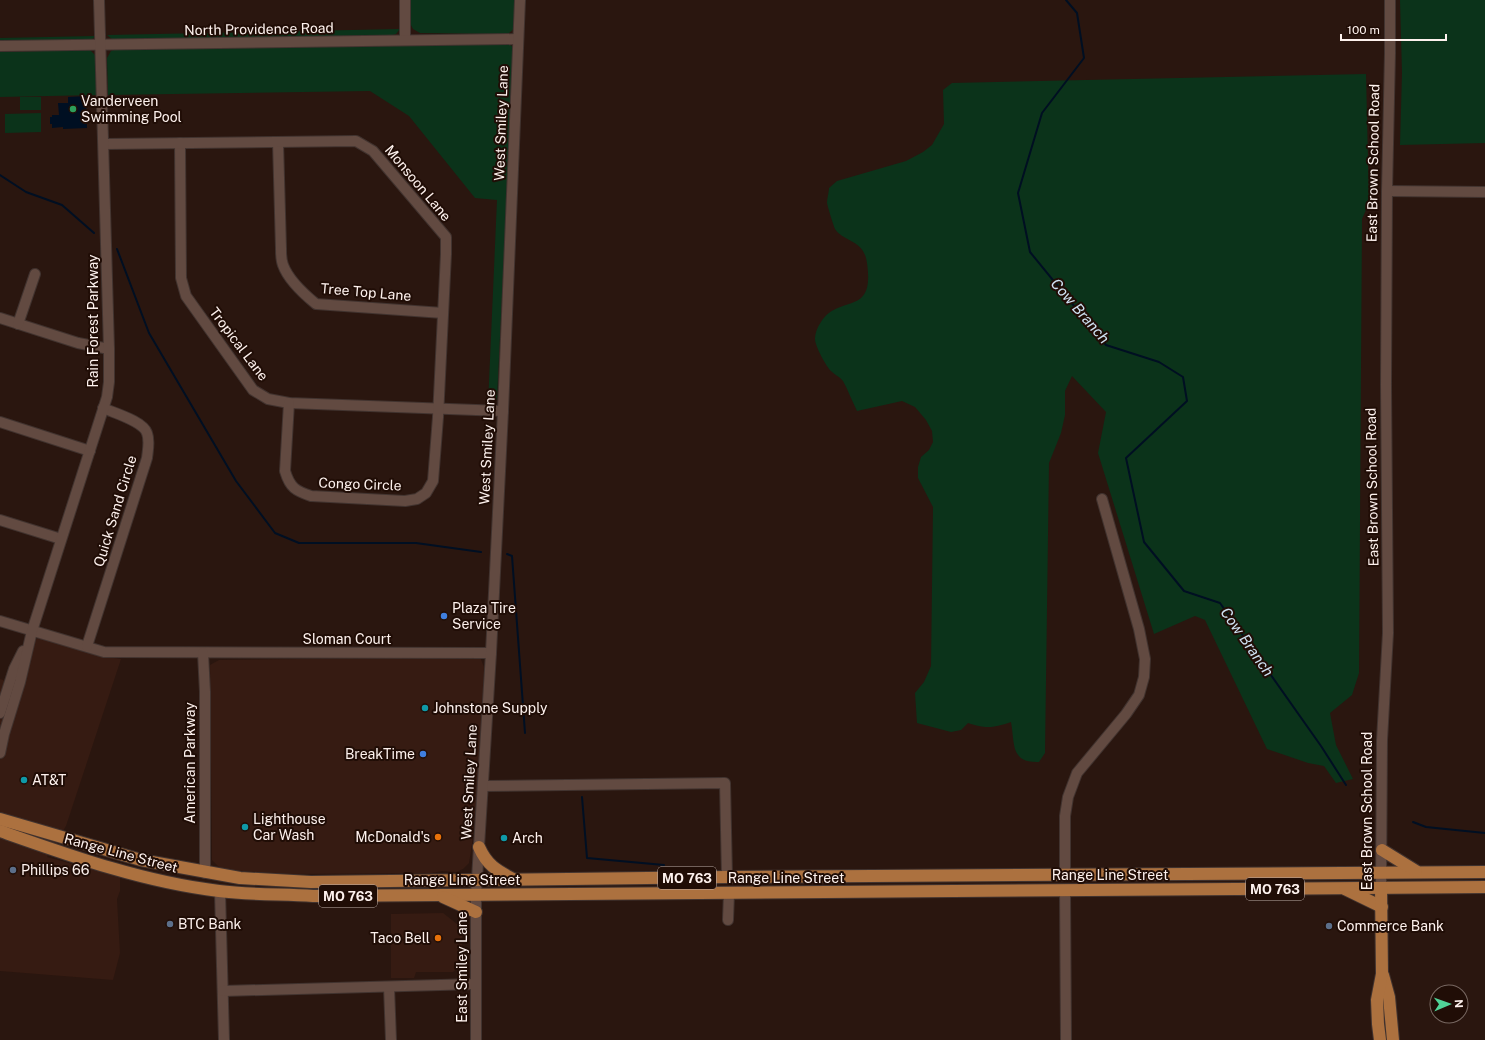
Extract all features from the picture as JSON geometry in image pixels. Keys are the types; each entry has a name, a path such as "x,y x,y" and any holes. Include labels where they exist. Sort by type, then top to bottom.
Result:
{"main road":[{"name":"Range Line Street","path":"1,821 141,860 205,873 240,878 280,881 312,882 726,877 1485,872"},
{"name":"Range Line Street","path":"1,821 59,852 137,876 220,892 313,896 1485,887"},
{"path":"479,847 488,864 516,880"},
{"path":"1382,850 1417,872"},
{"path":"137,876 174,876 199,879 205,873"},
{"path":"1065,890 1066,887 1072,884 1132,874"},
{"path":"1017,891 1054,882 1065,875"},
{"path":"673,894 696,886 719,883 726,877"},
{"path":"729,893 740,886 762,884 790,877"},
{"path":"220,892 223,885 248,886 280,881"},
{"path":"1342,888 1382,907"},
{"name":"East Brown School Road","path":"1380,1040 1377,1000 1382,974 1381,888"},
{"path":"438,895 476,912"},
{"name":"East Brown School Road","path":"1382,974 1389,997 1393,1040"}],"street":[{"name":"Rain Forest Parkway","path":"0,753 4,734 20,682 32,631 90,451 109,382 110,349 99,0"},
{"path":"405,0 405,40"},
{"name":"West Smiley Lane","path":"476,895 491,653 503,411 520,0"},
{"name":"East Brown School Road","path":"1381,888 1382,740 1388,633 1386,393 1390,0"},
{"name":"North Providence Road","path":"0,46 518,39"},
{"name":"Monsoon Lane","path":"104,144 356,141 374,151 446,238 438,408"},
{"name":"Tree Top Lane","path":"278,142 281,249 283,266 295,284 316,304 443,313"},
{"name":"Tropical Lane","path":"180,143 181,278 186,296 254,390 268,399 289,403 503,411"},
{"path":"1387,191 1485,192"},
{"path":"18,324 35,274"},
{"path":"0,318 78,343 110,349"},
{"name":"Congo Circle","path":"289,403 286,471 288,480 298,492 311,496 405,501 417,499 426,493 433,481 438,408"},
{"name":"Quick Sand Circle","path":"87,646 149,448 147,431 141,425 103,408"},
{"path":"0,422 90,451"},
{"path":"1065,875 1065,816 1068,797 1077,773 1126,714 1139,695 1144,677 1145,659 1139,629 1102,499"},
{"path":"0,520 61,539"},
{"name":"Sloman Court","path":"0,621 104,652 491,653"},
{"name":"Rain Forest Parkway","path":"0,712 14,669 32,631"},
{"name":"American Parkway","path":"203,653 205,692 205,873"},
{"path":"483,786 725,782 726,877"},
{"path":"1065,890 1066,1040"},
{"path":"220,892 219,914 224,1040"},
{"path":"728,920 729,893"},
{"name":"East Smiley Lane","path":"476,895 476,1040"},
{"path":"223,991 476,984"},
{"path":"389,987 391,1040"}],"shaded area":[{"path":"39,638 96,655 121,659 66,826 47,857 120,876 120,891 117,899 120,953 113,980 0,971 0,679 22,686 35,640"},
{"path":"480,657 484,667 480,758 472,844 469,863 463,869 456,872 442,871 432,873 293,874 226,870 219,867 212,860 210,665 219,660"},
{"path":"443,913 462,928 462,964 453,972 416,972 414,978 391,978 391,914"}],"green space":[{"path":"411,0 516,0 517,15 513,29 506,34 420,33 413,29 410,23"},
{"path":"1400,0 1485,0 1485,143 1400,145 1402,73"},
{"path":"400,29 396,34 389,36 113,40 107,35"},
{"path":"96,36 91,40 0,42 0,38"},
{"path":"508,43 514,48 497,399 493,404 488,405 497,200 475,198 409,116 370,91 108,95 107,58 111,51 120,48"},
{"path":"90,50 96,56 98,95 0,97 0,52"},
{"path":"1366,74 1369,203 1362,219 1359,673 1352,695 1330,713 1336,745 1353,779 1336,783 1324,766 1308,763 1267,749 1205,620 1195,616 1154,634 1098,453 1106,412 1072,376 1065,391 1065,415 1061,433 1049,463 1045,753 1039,762 1023,759 1018,756 1014,745 1011,722 990,727 968,723 961,730 951,732 917,723 915,693 924,682 931,666 933,507 918,478 918,467 921,457 929,450 933,442 932,431 926,420 915,407 902,401 857,411 843,381 829,368 815,342 817,330 828,313 861,298 866,291 868,280 867,263 862,249 835,229 827,203 829,188 837,181 906,161 923,152 932,145 944,124 943,90 952,83"},
{"path":"20,97 41,97 41,110 20,110"},
{"path":"41,113 41,132 5,133 5,114"}],"water":[{"name":"Vanderveen Swimming Pool","path":"86,96 87,128 52,128 52,124 50,124 50,117 52,117 52,115 59,115 58,103 68,103 68,97"}],"waterway":[{"name":"Cow Branch","path":"1066,0 1077,13 1084,58 1042,113 1018,193 1030,252 1106,345 1159,362 1183,377 1187,401 1126,458 1144,542 1184,591 1220,603 1321,746 1346,785"},
{"path":"0,175 26,192 62,205 94,233"},
{"path":"117,249 149,333 236,481 275,533 299,543 416,543 481,552"},
{"path":"507,554 512,556 525,733"},
{"path":"582,797 587,858 664,865"},
{"name":"Cow Branch","path":"1413,822 1426,827 1485,833"}],"place":[{"name":"Vanderveen Swimming Pool","path":"73,109"},
{"name":"Plaza Tire Service","path":"444,616"},
{"name":"Johnstone Supply","path":"425,708"},
{"name":"BreakTime","path":"423,754"},
{"name":"AT&T","path":"24,780"},
{"name":"Lighthouse Car Wash","path":"245,827"},
{"name":"McDonald's","path":"438,837"},
{"name":"Arch","path":"504,838"},
{"name":"Phillips 66","path":"13,870"},
{"name":"BTC Bank","path":"170,924"},
{"name":"Commerce Bank","path":"1329,926"},
{"name":"Taco Bell","path":"438,938"}]}
